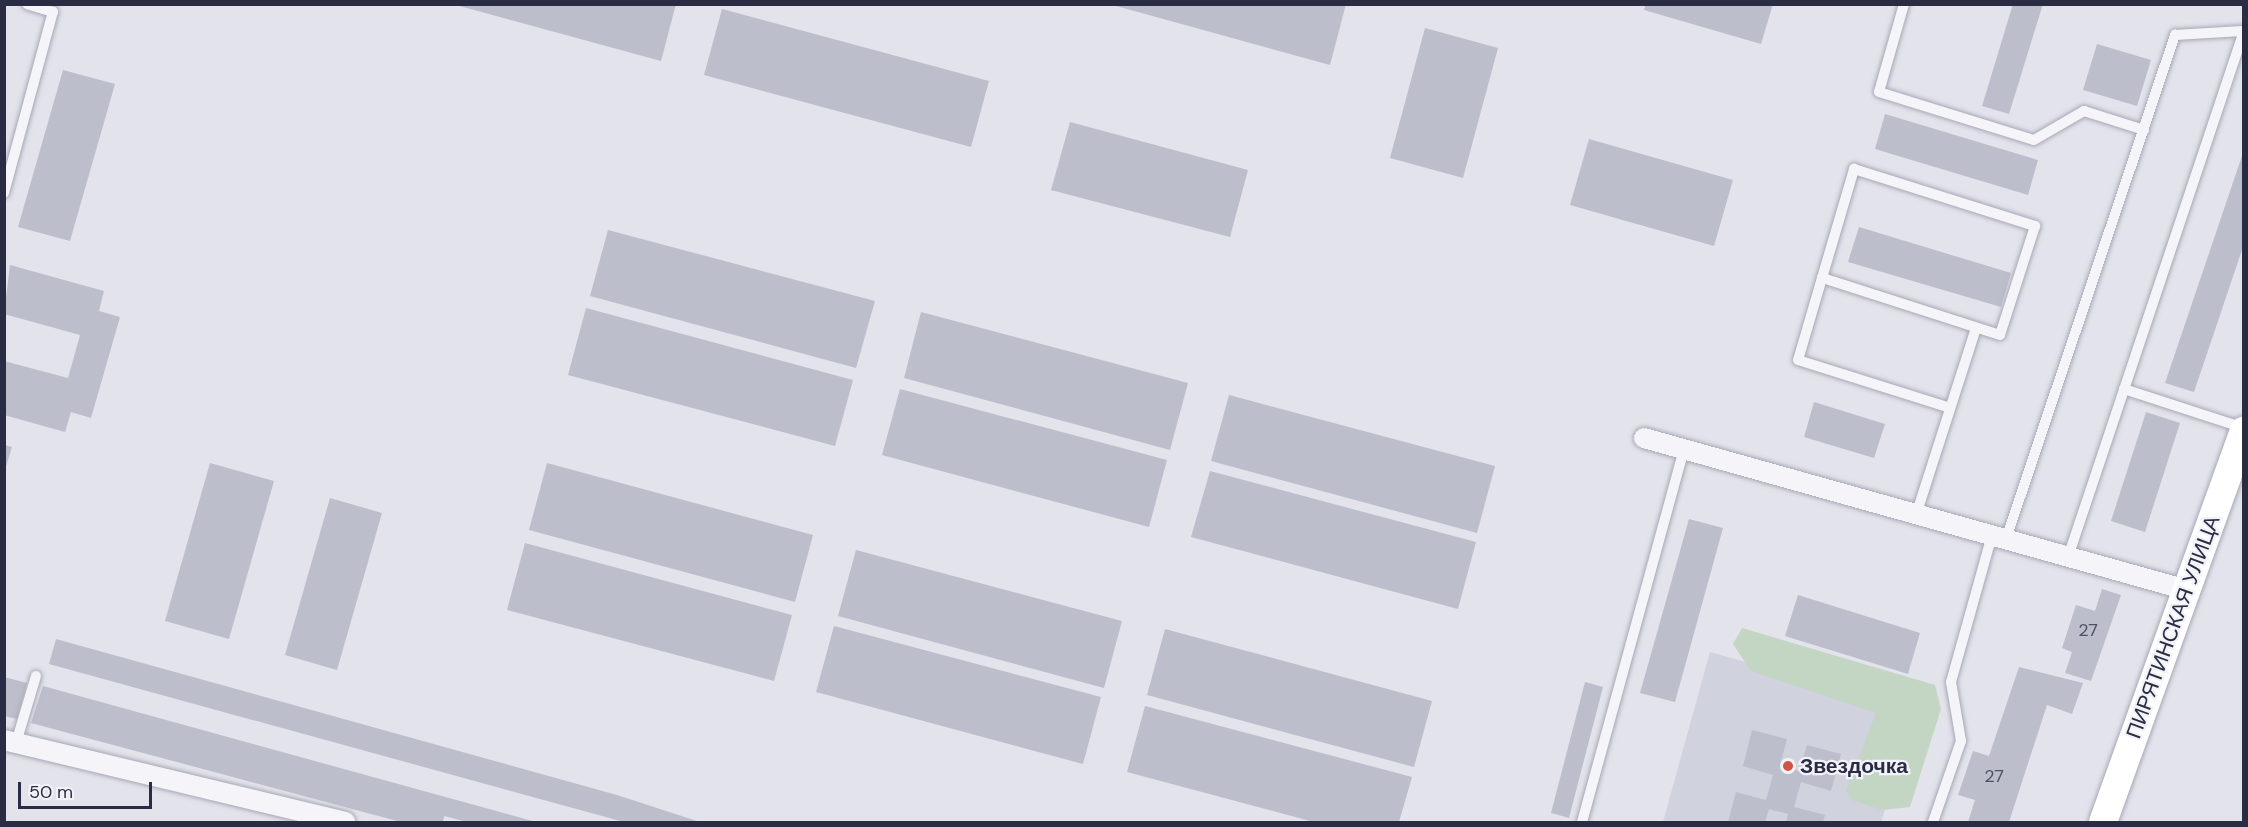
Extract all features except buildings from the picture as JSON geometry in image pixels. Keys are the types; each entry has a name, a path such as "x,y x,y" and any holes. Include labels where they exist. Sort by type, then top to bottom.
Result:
{"street":[{"name":"ПИРЯТИНСКАЯ УЛИЦА","path":"2103,822 2244,429"},
{"path":"1644,438 2187,590"},
{"path":"10,741 345,822"}],"lane":[{"path":"4,193 52,12 27,4"},
{"path":"1904,4 1879,92 2034,140 2084,111 2144,130"},
{"path":"1933,822 1961,741 1951,682 1999,537 2144,130 2175,35 2243,31 2068,557"},
{"path":"1822,278 2000,335 2035,226 1854,170 1822,278 1798,360 1950,408"},
{"path":"1916,515 1976,328"},
{"path":"2124,389 2244,429"},
{"path":"1582,822 1684,449"},
{"path":"10,741 36,676"}],"shaded area":[{"name":"Звездочка","path":"1710,652 1917,710 1881,822 1663,822"}],"green space":[{"path":"1742,628 1935,685 1941,709 1910,807 1882,810 1852,800 1846,791 1876,713 1751,671 1733,644"}],"place":[{"name":"Звездочка","path":"1788,766"}]}
